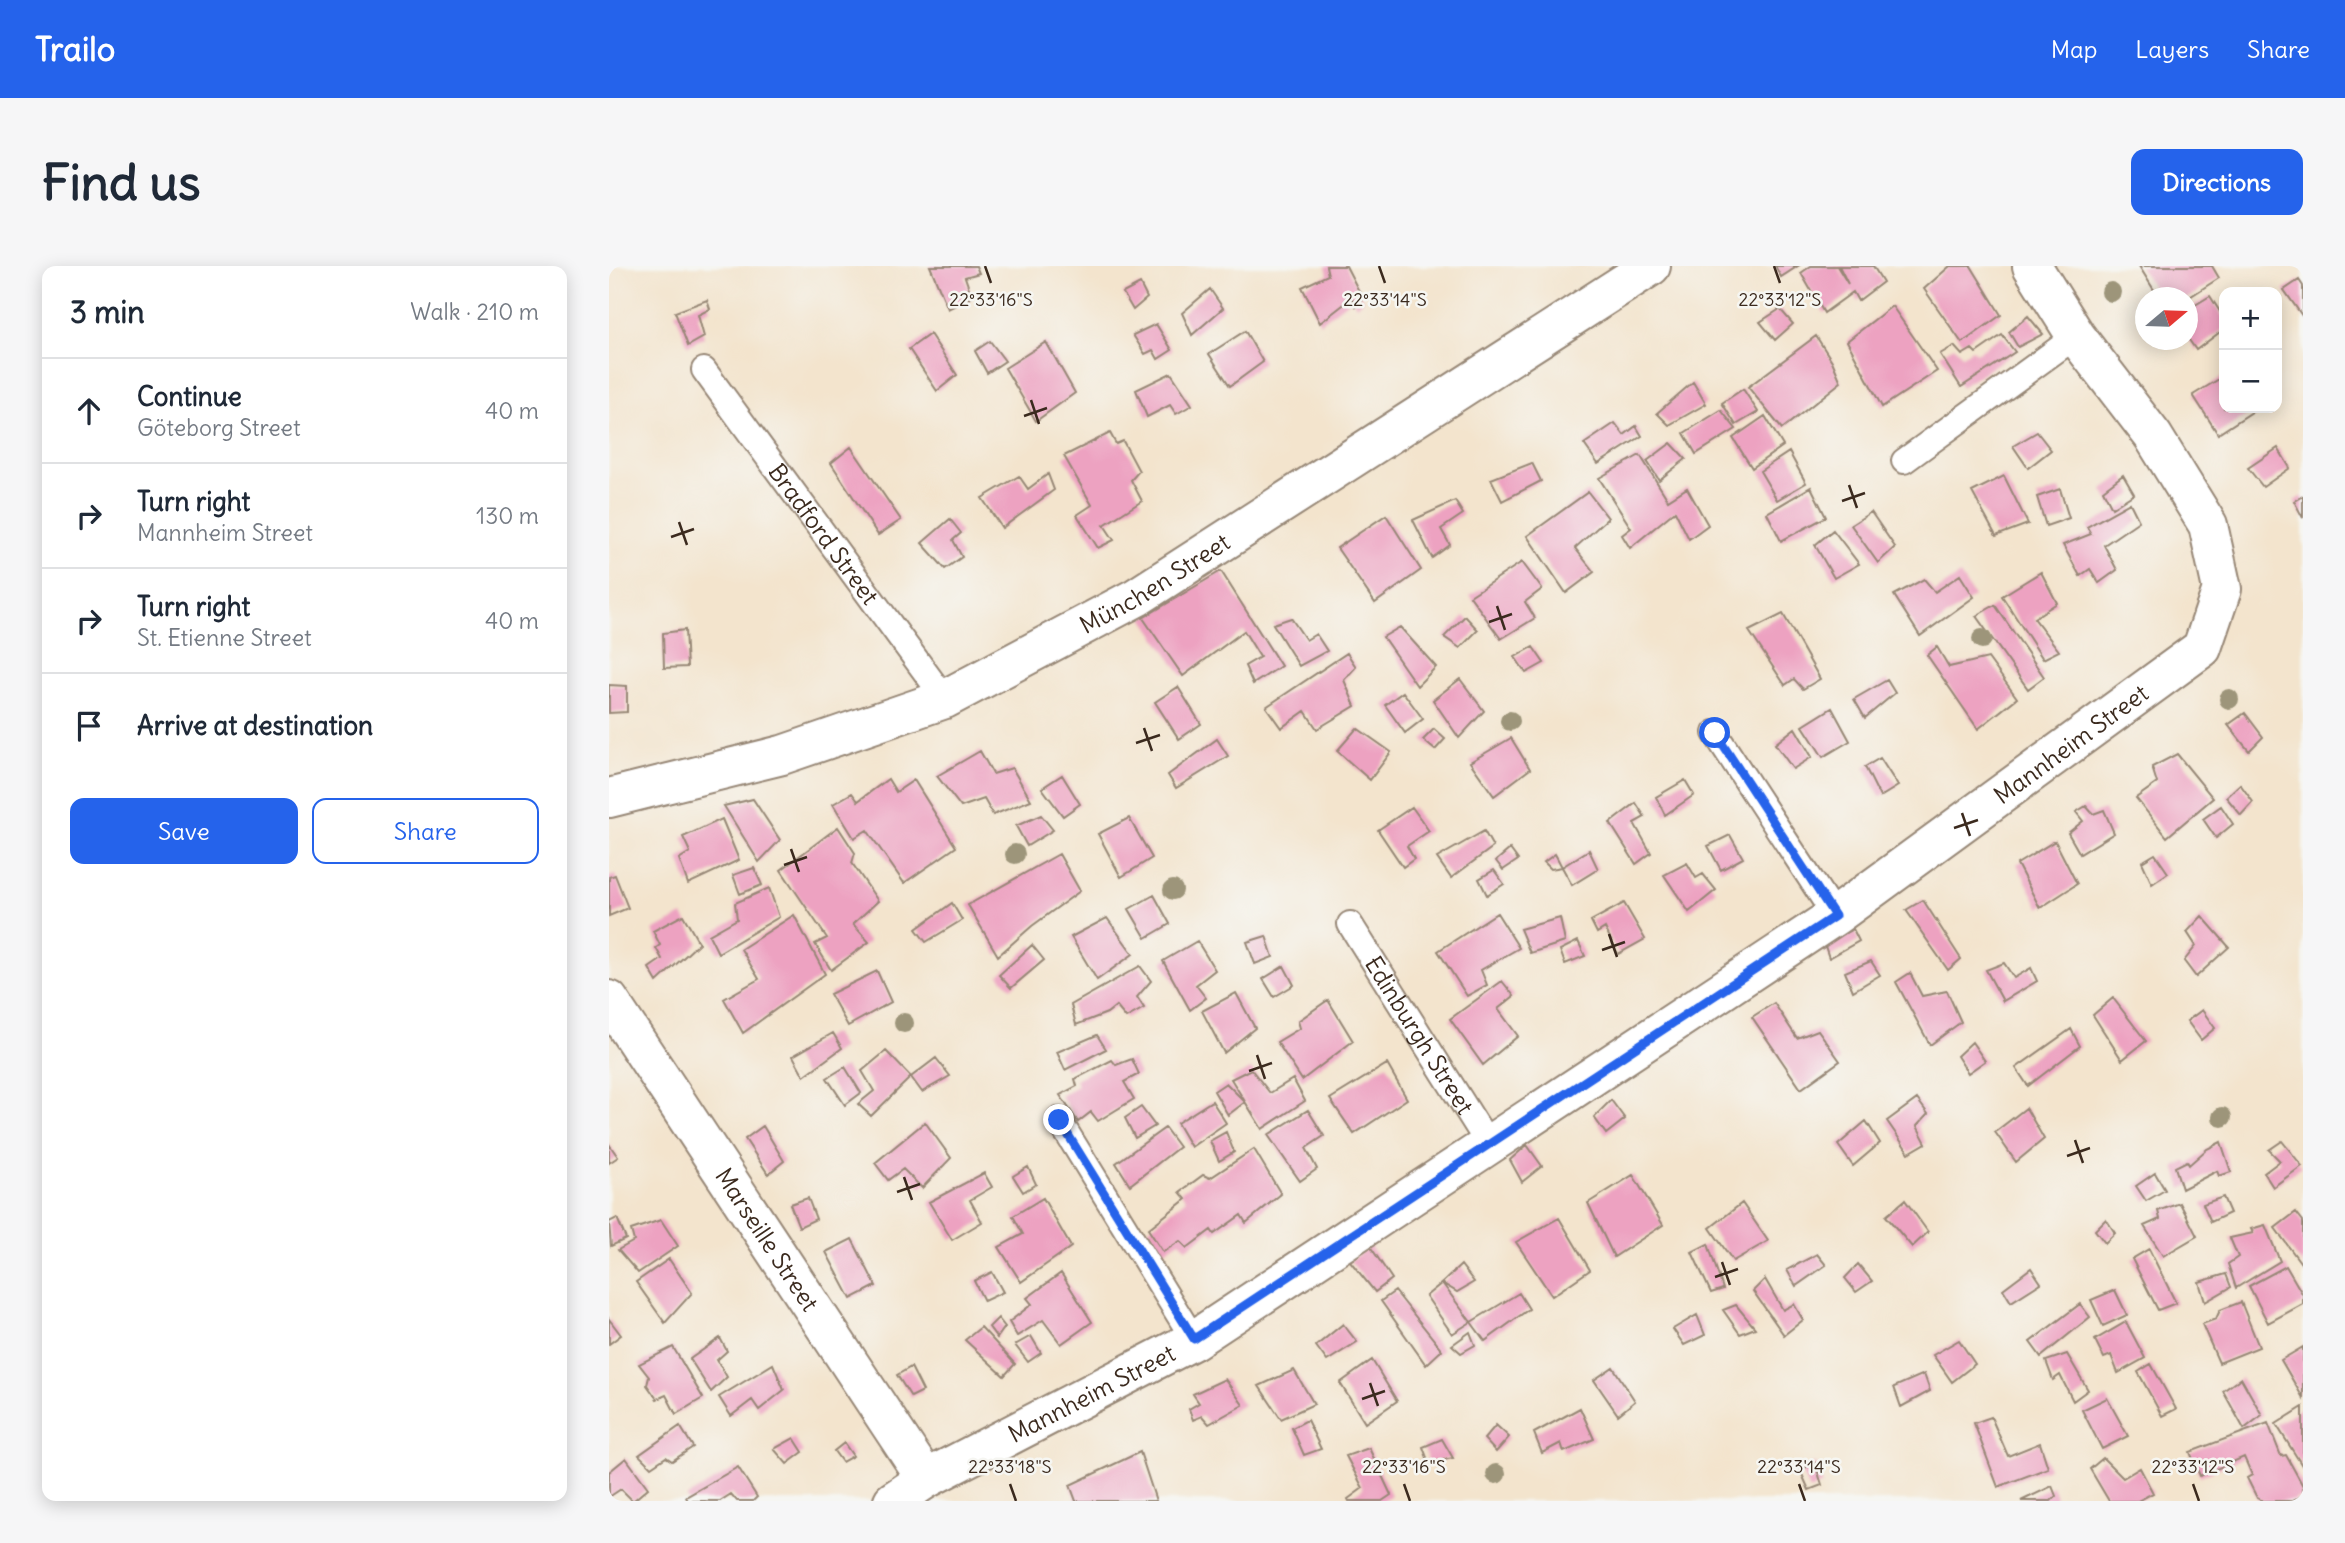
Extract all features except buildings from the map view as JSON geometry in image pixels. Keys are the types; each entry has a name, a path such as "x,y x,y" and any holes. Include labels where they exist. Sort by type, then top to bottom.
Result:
{"street":[{"name":"München Street","path":"609,798 782,754 945,699 1137,597 1651,266"},
{"name":"Mannheim Street","path":"893,1501 926,1479 1194,1339 1835,916 2202,648 2222,589 2208,525 2153,436 2076,336 2032,266"},
{"name":"Marseille Street","path":"609,1000 926,1479"}],"lane":[{"path":"1904,461 2076,336"},
{"name":"Bradford Street","path":"704,370 945,699"},
{"path":"1715,733 1835,916"},
{"name":"Edinburgh Street","path":"1350,924 1489,1145"},
{"path":"1059,1120 1194,1339"}],"route":[{"path":"1059,1120 1194,1339 1835,916 1715,733"}]}
